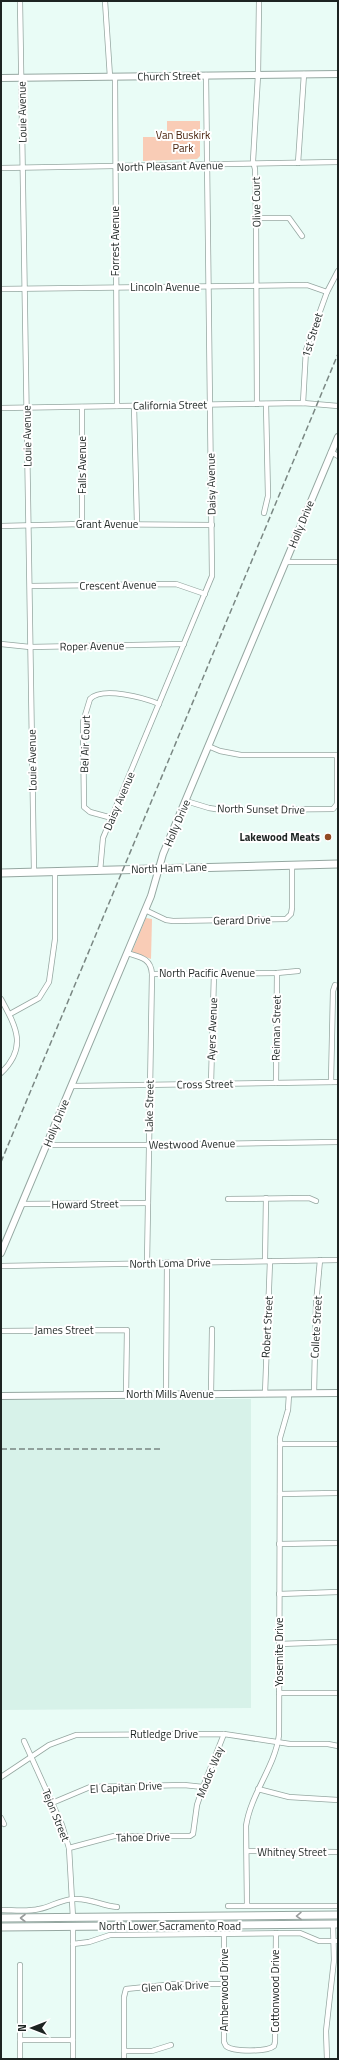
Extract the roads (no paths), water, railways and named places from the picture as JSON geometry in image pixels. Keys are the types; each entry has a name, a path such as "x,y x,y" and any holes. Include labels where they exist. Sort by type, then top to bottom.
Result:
{"main road":[{"name":"North Ham Lane","path":"1,873 338,864"},
{"name":"North Lower Sacramento Road","path":"1,1918 338,1915"},
{"path":"74,1927 76,1923 107,1921 113,1917"},
{"path":"28,1927 33,1924 65,1923 73,1918"},
{"name":"North Lower Sacramento Road","path":"1,1927 336,1923"}],"street":[{"name":"Louie Avenue","path":"20,1 34,872"},
{"name":"Forrest Avenue","path":"105,1 112,77 115,166 117,406"},
{"name":"Olive Court","path":"257,404 256,218 253,161 258,75 259,1"},
{"path":"298,163 304,74"},
{"name":"Church Street","path":"1,78 338,74"},
{"name":"Daisy Avenue","path":"100,871 101,846 212,576 206,75"},
{"name":"North Pleasant Avenue","path":"1,168 338,162"},
{"path":"256,218 289,218 302,236"},
{"name":"1st Street","path":"303,403 306,350 327,292 338,270"},
{"name":"Lincoln Avenue","path":"1,288 24,289 307,285 327,292"},
{"name":"California Street","path":"1,408 303,403 338,406"},
{"path":"264,513 268,496 266,404"},
{"path":"134,406 137,524"},
{"name":"Falls Avenue","path":"82,407 82,524"},
{"name":"Holly Drive","path":"1,1253 151,896 158,868 208,746 338,438"},
{"path":"331,452 338,456"},
{"name":"Grant Avenue","path":"1,526 82,524 212,525"},
{"path":"285,562 338,562"},
{"name":"Crescent Avenue","path":"30,586 176,584 205,594"},
{"name":"Roper Avenue","path":"1,644 30,647 184,644"},
{"name":"Bel Air Court","path":"112,818 90,812 84,807 83,722 90,700 99,694 132,695 159,704"},
{"path":"208,746 220,751 240,755 338,755"},
{"name":"North Sunset Drive","path":"186,800 209,808 222,810 325,810 336,807 338,755"},
{"name":"Gerard Drive","path":"145,910 166,920 173,921 286,918 291,914 292,908 292,865"},
{"path":"10,1014 39,998 49,982 50,964 55,939 55,872"},
{"name":"North Pacific Avenue","path":"127,953 147,960 150,964 152,974 277,973 298,971"},
{"name":"Ayers Avenue","path":"211,1084 214,973"},
{"name":"Reiman Street","path":"276,1083 277,973"},
{"name":"Lake Street","path":"147,1263 152,974"},
{"path":"331,1082 333,990 335,985"},
{"path":"1,999 17,1030 17,1044 10,1063 1,1073"},
{"name":"Cross Street","path":"72,1086 338,1082"},
{"name":"Westwood Avenue","path":"47,1145 338,1142"},
{"name":"Robert Street","path":"265,1394 268,1261 266,1198"},
{"path":"228,1199 309,1198 316,1201"},
{"name":"Howard Street","path":"22,1204 148,1203"},
{"name":"Collete Street","path":"314,1393 316,1304 320,1260"},
{"name":"North Loma Drive","path":"1,1266 338,1260"},
{"path":"166,1394 168,1262"},
{"path":"211,1394 212,1329"},
{"name":"James Street","path":"1,1331 127,1330 126,1394"},
{"name":"North Mills Avenue","path":"1,1396 338,1393"},
{"name":"Yosemite Drive","path":"247,1905 248,1813 277,1742 279,1693 280,1444 281,1429 288,1410 289,1394"},
{"path":"280,1444 336,1444"},
{"path":"280,1494 338,1493"},
{"path":"279,1544 338,1543"},
{"path":"279,1594 338,1592"},
{"path":"279,1644 338,1642"},
{"path":"279,1693 338,1693"},
{"name":"Rutledge Drive","path":"1,1777 56,1741 76,1735 224,1734 277,1742 338,1746"},
{"name":"Modoc Way","path":"194,1834 202,1787 224,1734"},
{"name":"Tejon Street","path":"24,1741 52,1803 69,1848 73,1918"},
{"name":"El Capitan Drive","path":"52,1803 90,1787 184,1785 202,1787"},
{"path":"258,1789 289,1797 338,1800"},
{"path":"1,1818 4,1824"},
{"name":"Tahoe Drive","path":"69,1848 114,1836 190,1836 194,1834"},
{"name":"Whitney Street","path":"247,1851 337,1852"},
{"path":"1,1910 40,1910 58,1901 73,1899 92,1899 106,1906 117,1907"},
{"path":"228,1906 338,1906"},
{"path":"327,2059 326,2031 336,1941 336,1923"},
{"path":"74,1927 74,2059"},
{"path":"73,1944 89,1942 110,1935 276,1933 300,1933 312,1939 336,1941"},
{"name":"Cottonwood Drive","path":"226,2046 232,2049 263,2050 272,2048 275,2042 276,1933"},
{"name":"Amberwood Drive","path":"224,1934 226,2046"},
{"path":"20,1965 20,2059"},
{"name":"Glen Oak Drive","path":"124,2050 124,1997 126,1989 175,1984 225,1984"},
{"path":"20,2040 73,2040"},
{"path":"124,2059 124,2050 152,2051 171,2045"}],"railway":[{"path":"1,1162 338,354"},
{"path":"1,1449 162,1449"}],"place":[{"name":"Lakewood Meats","path":"328,837"}],"park label":[{"name":"Van Buskirk Park","path":"183,141"}]}
